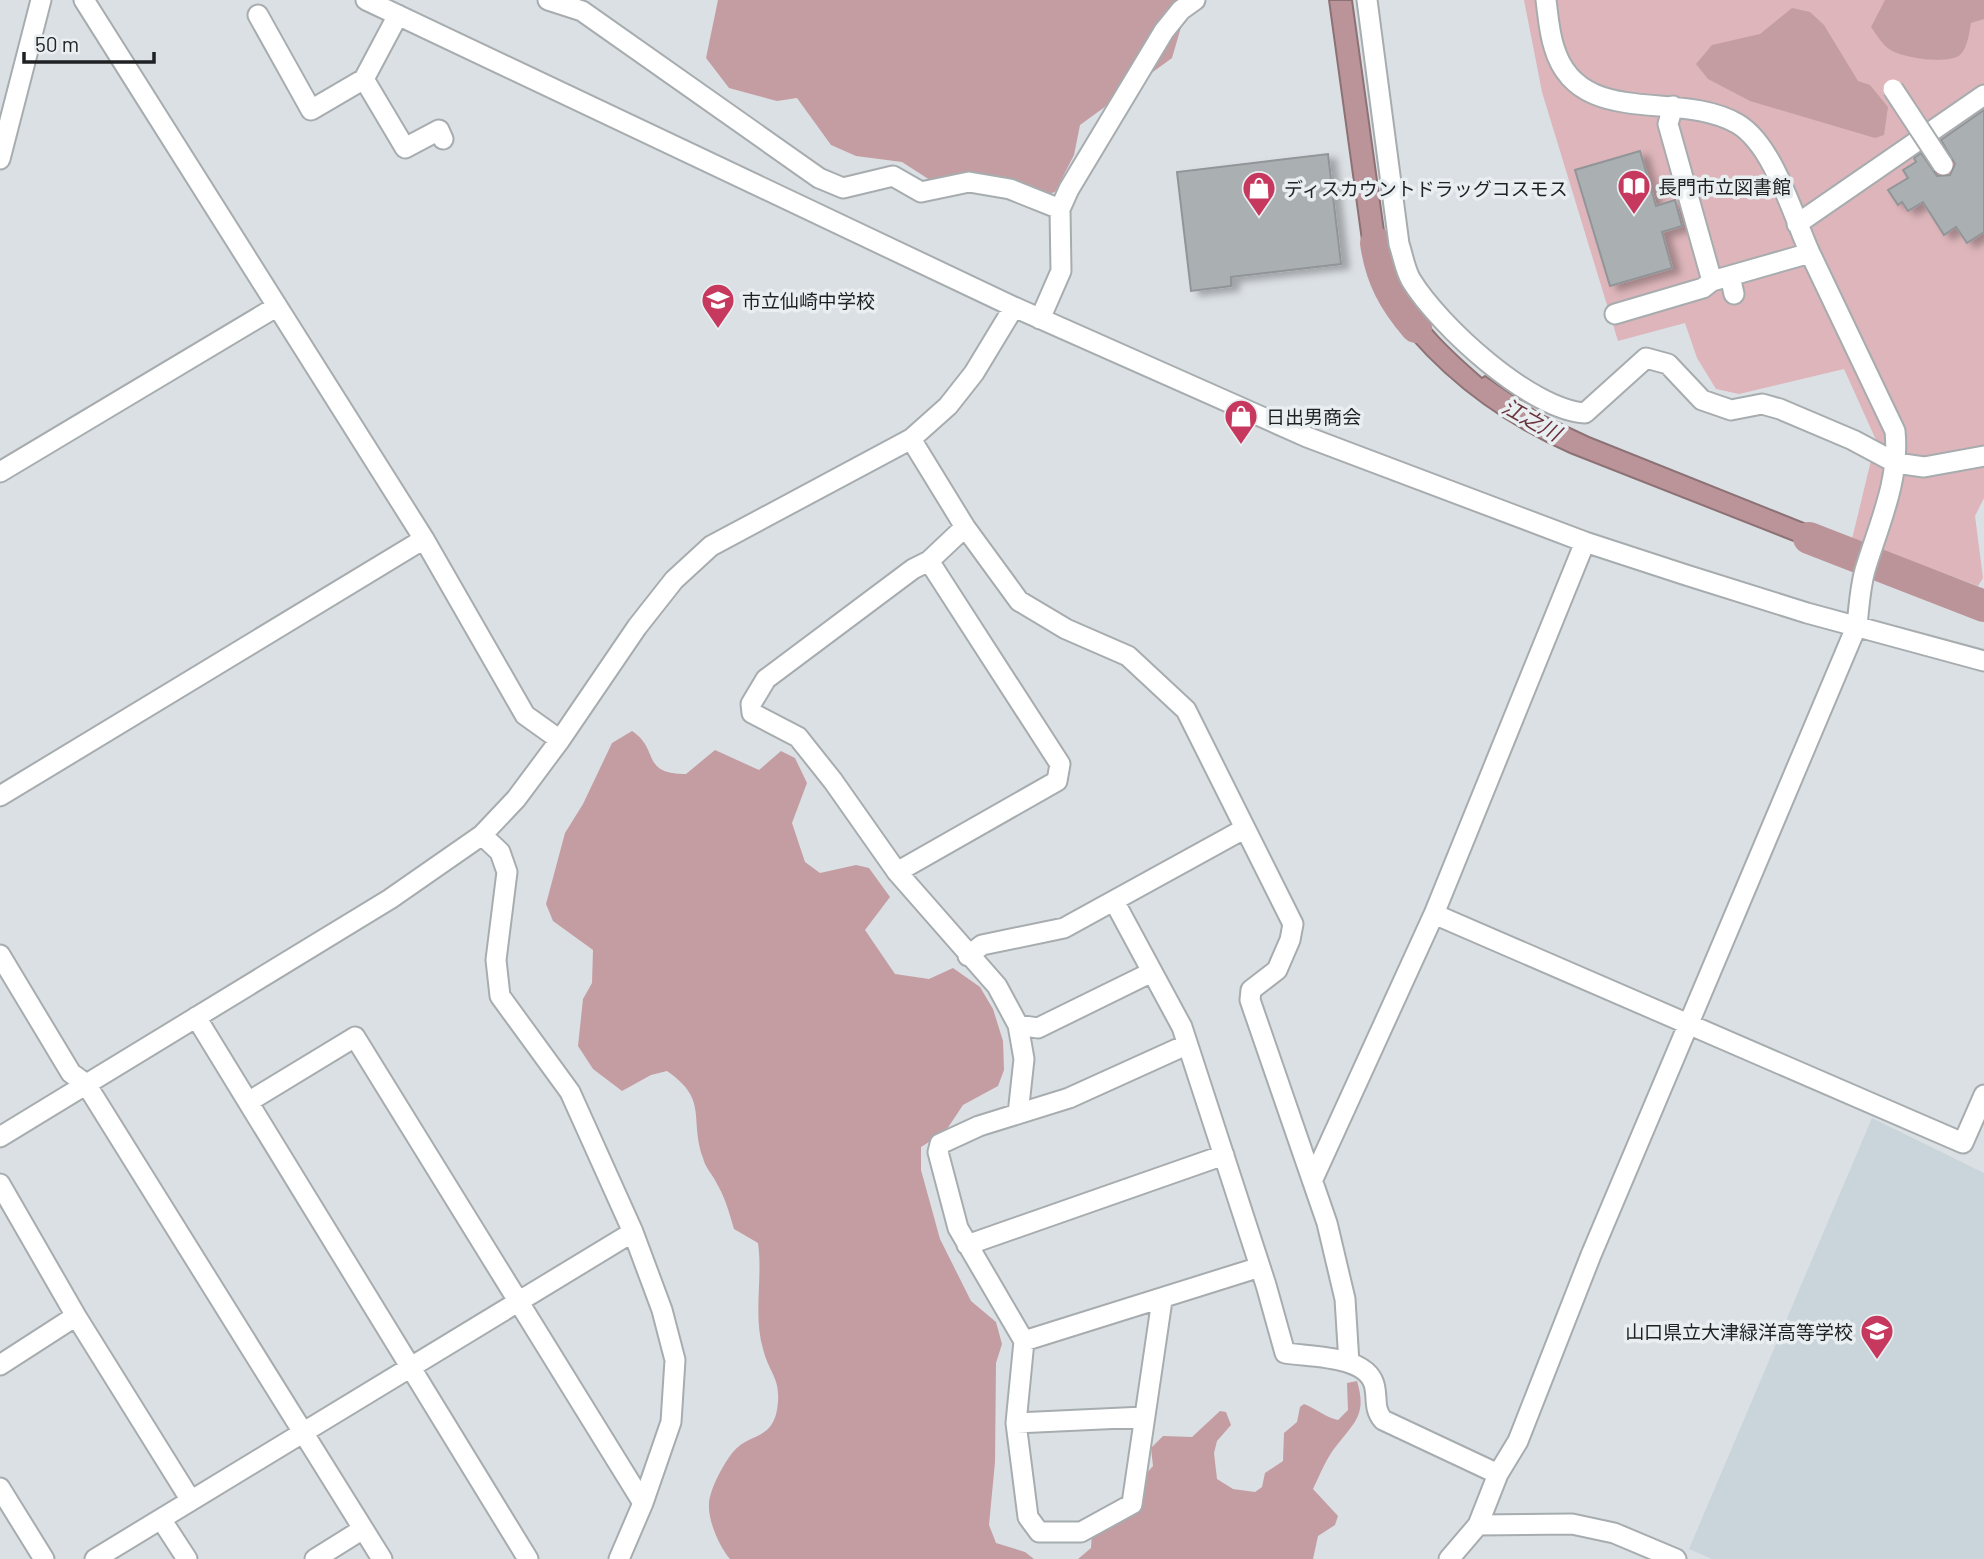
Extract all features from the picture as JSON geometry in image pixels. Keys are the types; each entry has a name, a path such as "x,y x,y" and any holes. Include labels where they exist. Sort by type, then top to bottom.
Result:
{"street":[{"path":"0,159 41,0"},
{"path":"84,0 424,539 525,715 560,740"},
{"path":"366,0 1014,307 1307,437 1585,542 1807,613 1984,661"},
{"path":"548,0 582,12 808,171 843,188 893,177 921,192 969,182 1010,189 1060,209"},
{"path":"1040,319 1061,271 1060,209 1069,190 1164,31 1181,10 1195,0"},
{"path":"1367,0 1394,209 1410,278 1431,309 1473,349 1521,386 1569,412 1585,413 1646,358 1668,364 1702,400 1731,410 1762,404 1853,440 1896,463 1924,467 1984,456"},
{"path":"1449,1559 1478,1525 1498,1474 1518,1441 1591,1255 1857,625 1864,574 1893,486 1896,463 1895,431 1775,174 1757,142 1739,125 1708,112 1673,106 1612,102 1590,92 1570,78 1553,47 1546,0"},
{"path":"258,15 311,110 364,79 398,15"},
{"path":"364,79 405,148 439,130 443,139"},
{"path":"1892,89 1943,165"},
{"path":"1797,224 1984,95"},
{"path":"1673,106 1668,124 1725,283"},
{"path":"1615,314 1725,283 1810,253"},
{"path":"0,472 276,307"},
{"path":"0,1137 390,899 482,835 516,799 674,580 711,546 911,439 961,389 1014,307"},
{"path":"911,439 965,527 1019,601 1066,628 1128,656 1186,710 1293,924 1280,964 1251,990 1250,1000 1327,1223 1345,1299 1349,1363"},
{"path":"965,527 929,561 913,569 766,679 751,704 752,713 798,737 833,781 897,872 997,986 1018,1025 1024,1059 1018,1114"},
{"path":"0,796 424,539"},
{"path":"1313,1180 1434,914 1585,542"},
{"path":"897,872 1057,780 1060,764 929,561"},
{"path":"968,956 982,945 1064,928 1244,829"},
{"path":"482,835 500,852 507,872 496,960 500,996 570,1092 633,1233 662,1310 674,1360 671,1422 643,1503 619,1559"},
{"path":"1114,901 1182,1027 1285,1353 1360,1366 1370,1376 1376,1411 1383,1420 1498,1474"},
{"path":"1434,914 1963,1143 1984,1095"},
{"path":"0,955 71,1073 86,1084 382,1559"},
{"path":"1018,1025 1038,1028 1152,972"},
{"path":"196,1017 528,1559"},
{"path":"248,1102 355,1037 643,1503"},
{"path":"1162,1300 1132,1504 1081,1532 1039,1532 1028,1517 1016,1423 1024,1341 958,1228 938,1152 940,1144 979,1126 1069,1098 1186,1045"},
{"path":"967,1245 1224,1155"},
{"path":"0,1184 76,1316 190,1499"},
{"path":"95,1559 633,1233"},
{"path":"1024,1341 1162,1300 1260,1267"},
{"path":"0,1365 76,1316"},
{"path":"1016,1423 1144,1417"},
{"path":"0,1488 44,1559"},
{"path":"161,1519 187,1559"},
{"path":"1478,1525 1572,1524 1614,1532 1676,1559"},
{"path":"315,1559 363,1530"}],"shaded area":[{"path":"718,0 1189,0 1172,58 1080,125 1074,155 1055,192 1019,203 969,187 933,182 902,162 856,156 831,145 797,98 777,101 729,88 706,58"},
{"path":"1524,0 1984,0 1984,498 1975,516 1983,578 1978,586 1852,539 1876,440 1844,369 1739,394 1716,389 1697,358 1685,323 1618,341 1542,92"},
{"path":"1885,0 1984,0 1984,19 1971,23 1960,55 1945,60 1914,57 1889,49 1871,27"},
{"path":"1792,8 1810,12 1824,25 1858,81 1870,85 1888,107 1884,135 1875,138 1750,101 1708,79 1696,64 1712,45 1760,34"},
{"path":"632,731 646,745 656,765 672,773 686,774 715,750 759,770 781,751 795,758 807,783 792,823 805,862 820,873 856,865 869,868 890,897 865,930 895,974 929,979 953,968 980,987 993,1009 1003,1041 1004,1070 998,1086 963,1105 945,1132 921,1147 921,1170 940,1239 971,1301 996,1322 1002,1344 996,1363 995,1462 989,1525 996,1543 1025,1552 1034,1559 730,1559 719,1541 709,1511 714,1485 733,1452 770,1427 777,1410 777,1384 760,1336 758,1243 734,1229 722,1193 704,1161 693,1101 680,1081 667,1071 651,1075 622,1091 593,1069 578,1046 583,999 592,983 593,950 553,921 546,904 565,833 583,804 612,743"},
{"name":"山口県立大津緑洋高等学校","path":"1872,1118 1984,1173 1984,1559 1712,1559 1689,1549"},
{"path":"1357,1381 1361,1402 1358,1417 1330,1455 1313,1489 1338,1516 1335,1525 1318,1536 1313,1559 1078,1559 1091,1548 1092,1532 1124,1520 1142,1506 1146,1474 1153,1466 1151,1448 1163,1436 1192,1437 1220,1411 1226,1412 1231,1425 1217,1441 1214,1453 1217,1479 1233,1489 1255,1492 1262,1487 1265,1473 1283,1461 1284,1433 1297,1422 1300,1407 1304,1404 1338,1420 1348,1410 1347,1383"}],"water":[{"path":"1329,0 1352,0 1384,231 1397,278 1377,288 1364,255"},
{"path":"1402,288 1428,325 1459,358 1482,378 1485,376 1540,414 1589,437 1834,535 1834,539 1850,548 1847,562 1570,453 1515,424 1464,389 1441,369 1399,323 1380,298"},
{"path":"1894,558 1984,592 1984,616 1889,579"}],"building":[{"path":"1984,110 1984,232 1967,243 1956,227 1944,235 1923,202 1908,211 1902,202 1898,205 1888,190 1908,178 1903,170 1916,162 1914,158 1921,153 1937,176 1950,175 1955,164 1941,140"},
{"name":"長門市立図書館","path":"1640,151 1656,206 1675,200 1682,226 1662,232 1672,268 1610,286 1575,170"},
{"name":"ディスカウントドラッグコスモス","path":"1328,154 1341,264 1231,277 1231,286 1191,291 1177,172"}],"waterway":[{"name":"江之川","path":"1376,243 1381,267 1390,288 1416,327"},
{"name":"江之川","path":"1809,538 1984,606"}],"place":[{"name":"長門市立図書館","path":"1634,216"},
{"name":"ディスカウントドラッグコスモス","path":"1259,218"},
{"name":"市立仙崎中学校","path":"718,330"},
{"name":"日出男商会","path":"1241,446"},
{"name":"山口県立大津緑洋高等学校","path":"1877,1361"}]}
